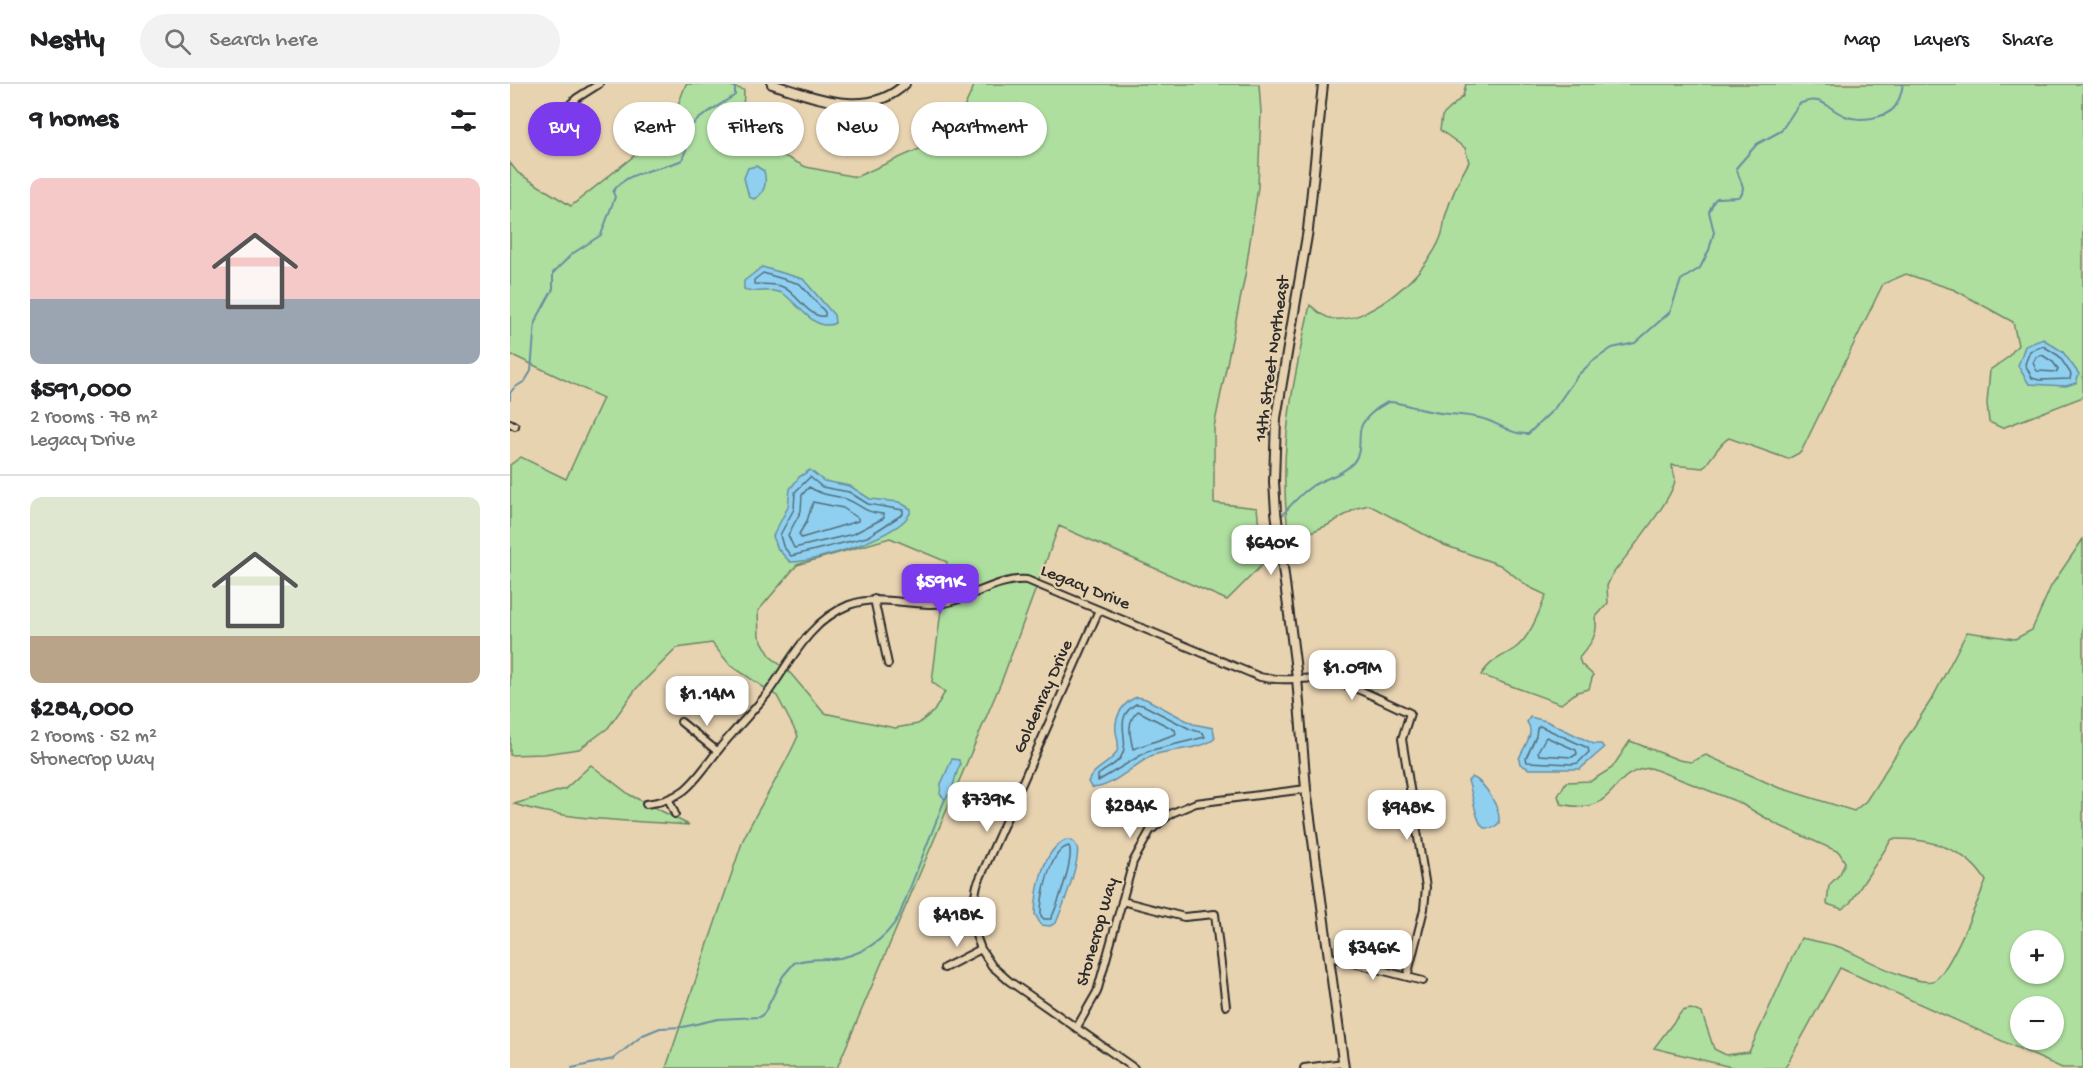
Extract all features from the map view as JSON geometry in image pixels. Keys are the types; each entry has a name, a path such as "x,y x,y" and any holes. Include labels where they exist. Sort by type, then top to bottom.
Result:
{"street":[{"path":"573,102 599,84"},
{"path":"771,84 849,104 861,104 884,98 904,84"},
{"name":"14th Street Northeast","path":"1323,84 1308,230 1274,442 1276,512 1297,678 1306,789 1344,1066"},
{"name":"Legacy Drive","path":"646,804 669,800 694,782 717,751 767,693 800,644 817,625 847,606 874,599 951,602 1005,580 1046,586 1260,677 1340,683 1410,713 1402,739 1426,887 1424,909 1407,977"},
{"path":"874,599 888,664"},
{"name":"Goldenray Drive","path":"1099,610 977,885 973,920 981,949 997,972 1134,1068"},
{"path":"681,722 717,751"},
{"name":"Stonecrop Way","path":"1077,1027 1097,992 1133,862 1144,838 1158,823 1172,813 1196,804 1306,789"},
{"path":"669,800 675,814"},
{"path":"1122,901 1184,917 1215,914 1227,1006"},
{"path":"944,968 981,949"},
{"path":"1329,957 1423,981"},
{"path":"1304,1068 1344,1066"}],"green space":[{"path":"686,84 725,84 744,90 743,102 707,102 707,156 784,156 806,167 856,177 911,153 911,156 1047,156 1047,102 967,102 975,84 1259,84 1261,112 1258,187 1245,276 1214,427 1214,503 1257,508 1263,564 1227,600 1059,526 1002,680 837,1068 666,1068 743,840 798,736 777,696 730,665 712,643 677,648 636,689 608,728 579,749 544,754 510,755 510,465 521,457 566,479 603,398 510,354 510,163 518,173 571,206 634,156 695,156 695,102 679,102","holes":["890,538 947,562 932,682 945,692 934,711 918,724 895,728 824,713 791,674 771,657 759,636 758,611 797,565"]},
{"path":"1466,84 2083,84 2083,397 2002,428 1989,422 1987,403 1990,370 2007,358 2018,345 2013,322 1955,290 1906,274 1883,284 1801,452 1788,459 1729,438 1722,443 1703,468 1672,465 1675,479 1673,488 1658,513 1612,575 1607,586 1608,603 1595,618 1595,635 1579,658 1581,664 1593,675 1589,689 1577,692 1561,704 1481,675 1493,662 1514,649 1525,638 1546,595 1529,587 1500,565 1444,545 1369,505 1357,508 1328,525 1304,535 1304,548 1300,551 1290,551 1285,495 1286,441 1289,418 1310,305 1324,316 1334,319 1349,318 1365,313 1381,304 1411,280 1433,252 1441,237 1453,195 1469,162 1465,148 1440,130 1442,116 1463,96"},
{"path":"2083,539 2083,1068 2062,1068 2022,1050 2064,1050 2064,996 2010,996 2010,1045 1840,968 1785,1068 1735,1068 1654,1048 1682,1011 1691,1009 1702,1013 1714,1049 1726,1055 1749,1052 1801,938 1842,948 1917,980 1936,979 1956,948 1986,881 1968,860 1945,847 1919,840 1892,839 1850,903 1842,909 1827,904 1829,885 1840,874 1845,862 1839,852 1778,825 1738,802 1651,768 1626,776 1604,799 1594,805 1580,807 1561,804 1558,796 1566,782 1591,781 1612,768 1630,741 1679,760 1691,762 1706,755 1777,787 1854,811 1866,801 1933,697 1967,632 2015,639 2032,630 2051,586"},
{"path":"591,765 630,795 689,825 578,817 534,810 514,804 565,789"}],"water":[{"path":"756,166 764,171 765,183 761,194 754,199 749,197 744,178 748,168"},
{"path":"762,267 803,279 834,315 835,323 828,325 815,321 780,292 744,289 744,281"},
{"path":"2043,339 2063,352 2079,374 2076,383 2066,386 2029,384 2018,366 2025,346"},
{"path":"810,470 824,481 850,486 870,499 899,502 911,509 906,518 895,528 878,537 818,558 790,562 778,549 773,536 788,507 790,489 799,477"},
{"path":"1137,697 1146,699 1193,724 1213,728 1215,738 1203,745 1153,755 1113,781 1098,787 1091,787 1088,782 1090,777 1117,751 1116,721 1120,711 1128,702"},
{"path":"1530,717 1546,721 1594,744 1601,744 1604,748 1580,769 1529,769 1520,764 1519,759 1528,740 1530,731 1527,722"},
{"path":"952,759 959,760 960,765 945,799 940,794 941,784"},
{"path":"1472,777 1482,784 1495,804 1499,823 1493,828 1484,828 1478,819 1468,781"},
{"path":"1066,840 1073,841 1077,847 1074,873 1056,923 1050,926 1041,925 1035,914 1042,872 1051,853"}],"waterway":[{"path":"1279,519 1307,490 1344,471 1356,460 1363,423 1375,410 1388,402 1480,418 1515,432 1528,434 1554,409 1578,375 1593,361 1612,348 1635,343 1670,312 1681,280 1700,268 1709,250 1714,232 1709,212 1714,201 1717,198 1738,197 1742,194 1743,187 1736,168 1757,144 1781,131 1799,104 1819,101 1848,117 1872,118 1886,114 1894,108 1900,98 1903,84"},
{"path":"510,400 510,393 525,381 531,371 535,322 553,289 553,273 572,254 601,235 615,197 613,192 619,185 635,175 682,160 687,147 683,138 687,131 698,119 735,95 735,87"},
{"path":"572,1068 613,1059 643,1035 660,1028 683,1027 718,1019 760,1017 765,1012 783,976 794,963 841,958 861,951 879,940 899,916 945,799"}]}
